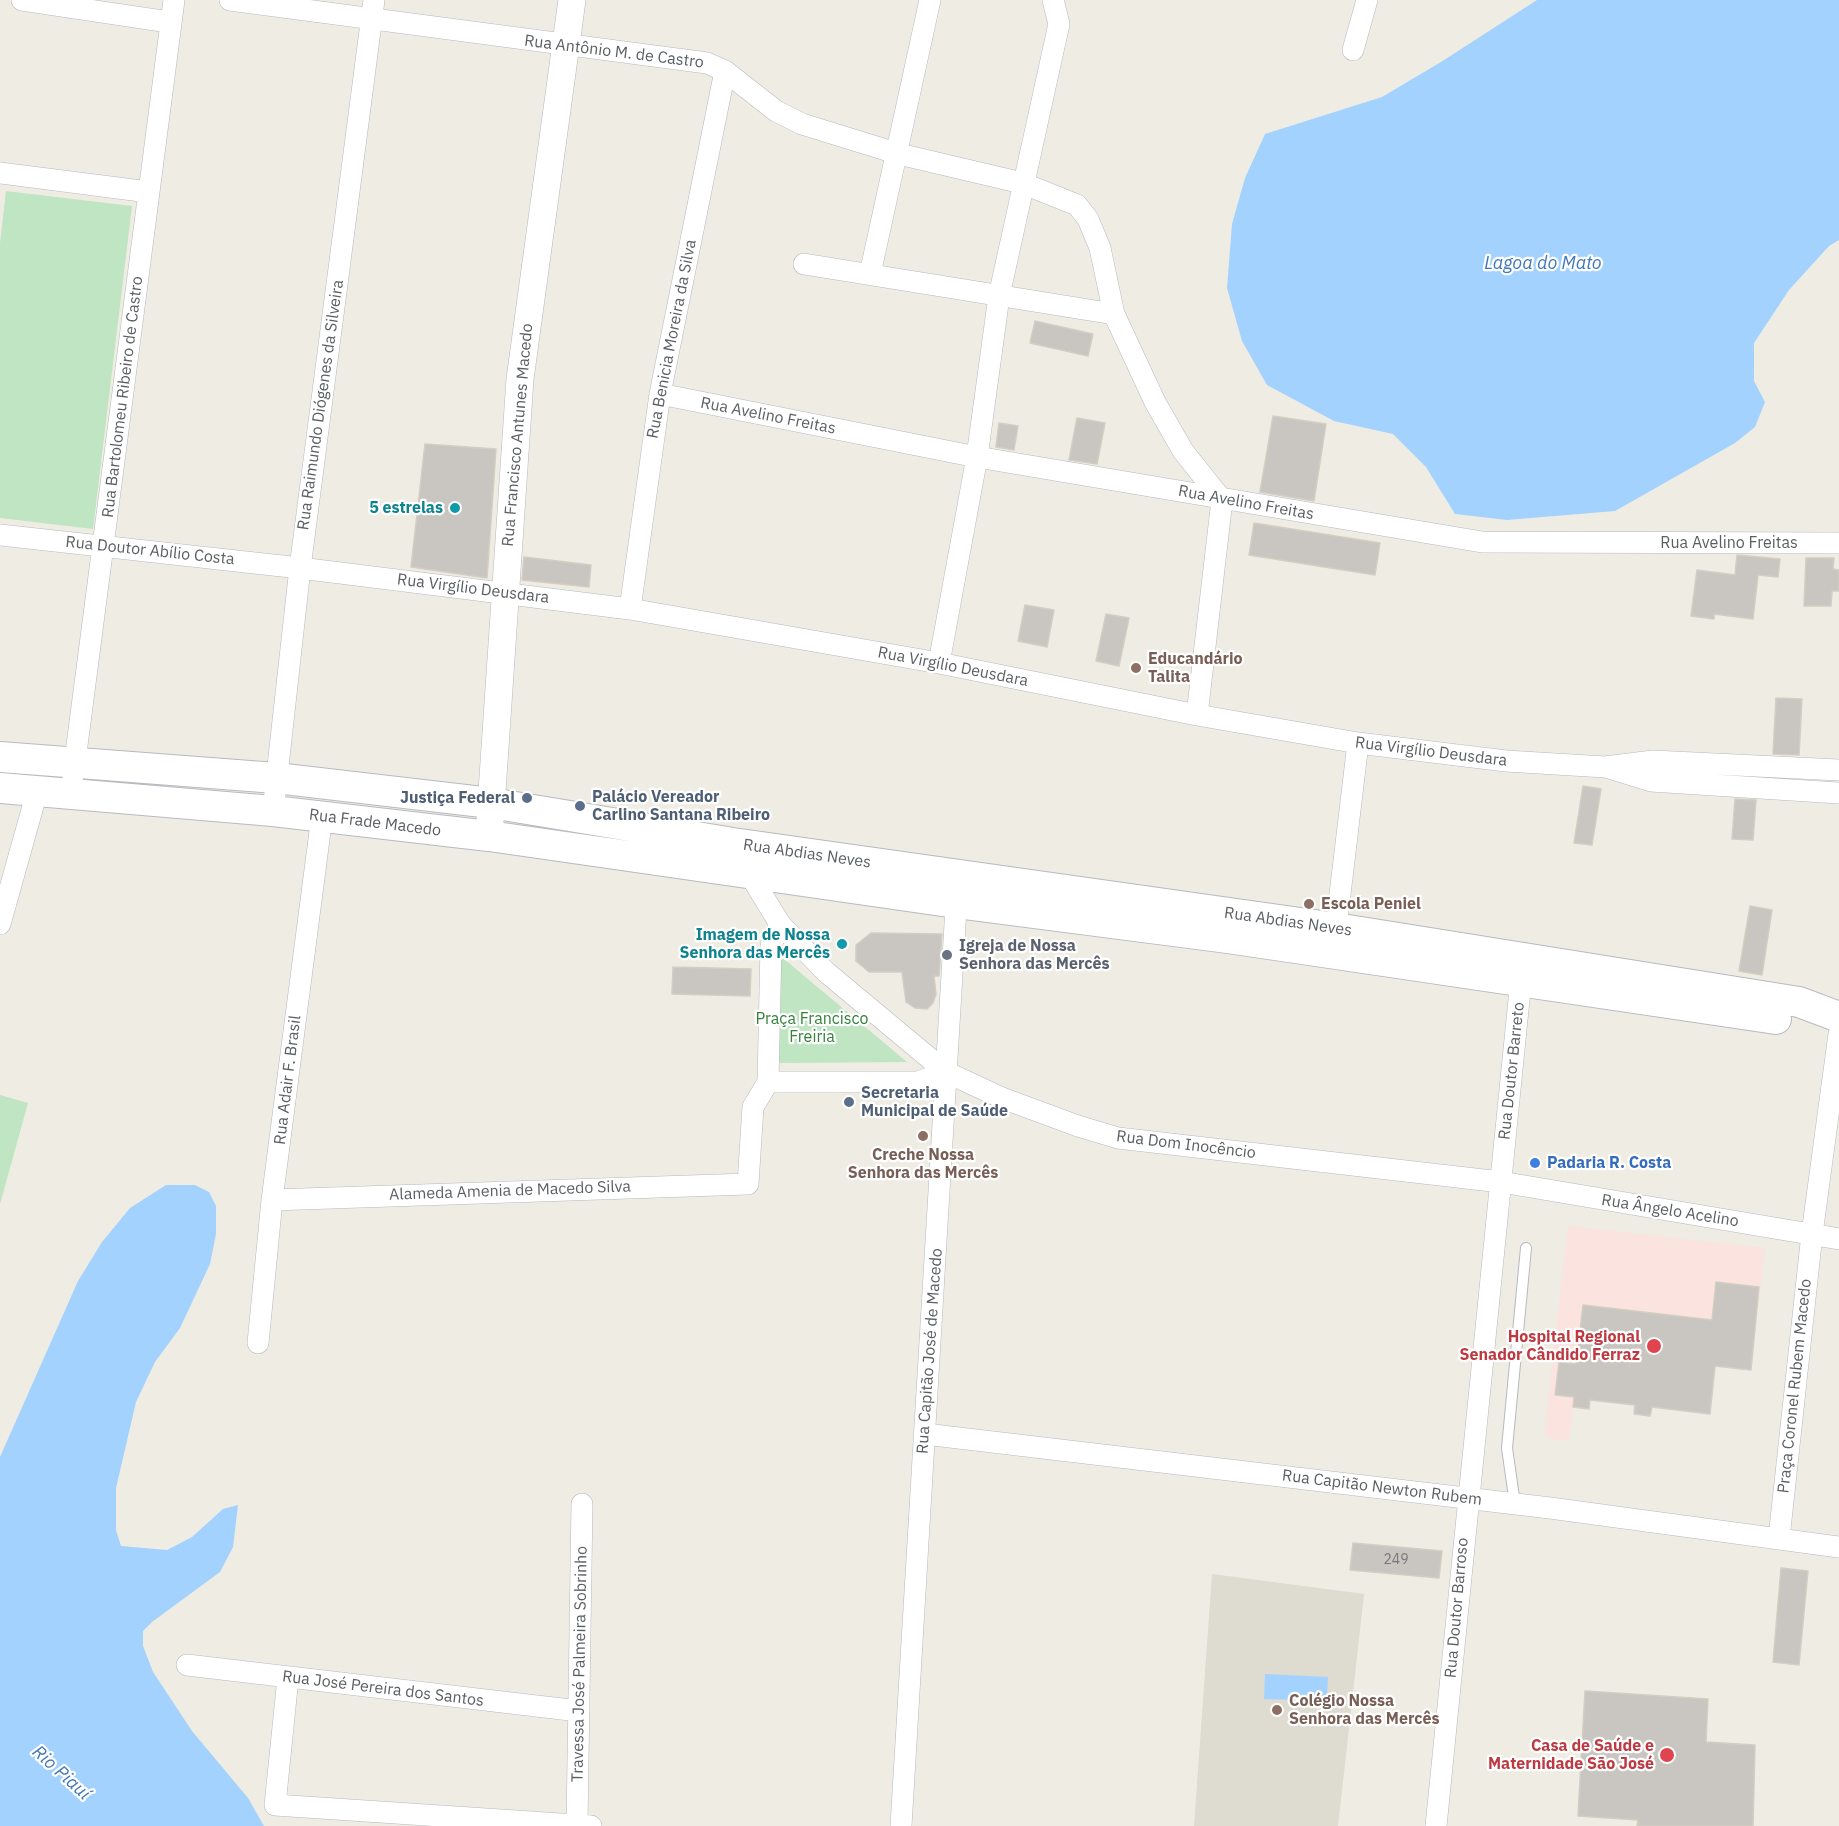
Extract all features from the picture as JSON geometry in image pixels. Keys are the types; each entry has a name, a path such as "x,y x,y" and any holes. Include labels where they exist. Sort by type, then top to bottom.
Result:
{"main road":[{"name":"Rua Frade Macedo","path":"0,757 276,778 491,803 733,843"},
{"name":"Rua Frade Macedo","path":"0,788 322,816 489,836 748,873"},
{"name":"Rua Abdias Neves","path":"733,843 957,890"},
{"name":"Rua Abdias Neves","path":"748,873 957,890 1230,926 1607,984 1799,1002 1839,1018"},
{"name":"Rua Abdias Neves","path":"1230,926 1336,928 1522,971"}],"street":[{"path":"22,0 169,22"},
{"name":"Rua Bartolomeu Ribeiro de Castro","path":"70,794 104,547 169,22 174,0"},
{"name":"Rua Antônio M. de Castro","path":"230,0 373,10 566,46 707,63 725,71 776,111 802,124 898,154 1022,183 1077,205 1088,219 1100,248 1114,314"},
{"name":"Rua Francisco Antunes Macedo","path":"489,836 520,379 572,0"},
{"path":"870,274 930,0"},
{"path":"939,663 977,457 999,296 1022,183 1059,24 1058,11 1053,0"},
{"path":"1353,50 1367,0"},
{"name":"Rua Raimundo Diógenes da Silveira","path":"273,811 300,568 373,10"},
{"name":"Rua Benicia Moreira da Silva","path":"630,609 660,394 725,71"},
{"path":"0,173 149,192"},
{"path":"804,264 1114,314 1155,402 1183,451 1222,500 1197,715"},
{"name":"Rua Avelino Freitas","path":"660,394 977,457 1482,542 1839,543"},
{"name":"Rua Doutor Abílio Costa","path":"0,535 300,568"},
{"name":"Rua Virgílio Deusdara","path":"300,568 630,609 939,663 1197,715 1358,744 1506,761 1605,767 1653,761 1839,770"},
{"path":"1336,928 1358,744"},
{"name":"Rua Virgílio Deusdara","path":"1605,767 1651,781 1839,793"},
{"path":"0,924 37,792"},
{"name":"Rua Adair F. Brasil","path":"258,1343 272,1200 322,816"},
{"name":"Rua Dom Inocêncio","path":"733,843 748,873 780,924 826,972 946,1072 1002,1098 1118,1138 1501,1182"},
{"name":"Rua Capitão José de Macedo","path":"901,1826 957,890"},
{"path":"780,924 771,945 768,1082 918,1082 946,1072"},
{"name":"Rua Doutor Barreto","path":"1501,1182 1522,971"},
{"name":"Praça Coronel Rubem Macedo","path":"1779,1538 1812,1234 1839,1034"},
{"name":"Alameda Amenia de Macedo Silva","path":"272,1200 748,1184 753,1107 768,1082"},
{"path":"1467,1498 1501,1182"},
{"name":"Rua Ângelo Acelino","path":"1501,1182 1839,1239"},
{"name":"Rua Capitão Newton Rubem","path":"925,1434 1467,1498 1839,1547"},
{"name":"Rua Doutor Barroso","path":"1436,1826 1467,1498"},
{"name":"Travessa José Palmeira Sobrinho","path":"582,1504 579,1712 584,1825"},
{"name":"Rua José Pereira dos Santos","path":"187,1665 579,1712"},
{"path":"288,1678 275,1805 584,1825"}],"lane":[{"path":"1515,1504 1507,1448 1526,1248"}],"shaded area":[{"name":"Hospital Regional Senador Cândido Ferraz","path":"1568,1226 1765,1248 1751,1370 1716,1367 1710,1414 1652,1407 1650,1416 1634,1414 1635,1405 1590,1400 1589,1409 1573,1408 1569,1441 1551,1439 1547,1435 1545,1429"},
{"name":"Colégio Nossa Senhora das Mercês","path":"1212,1574 1364,1594 1338,1826 1194,1826"}],"green space":[{"path":"6,191 132,206 93,529 0,518 0,243"},
{"name":"Praça Francisco Freiria","path":"778,954 907,1062 776,1063"},
{"path":"0,1095 28,1103 0,1204"}],"water":[{"name":"Lagoa do Mato","path":"1537,0 1839,0 1839,240 1829,246 1789,290 1754,343 1754,381 1765,402 1755,427 1735,443 1615,511 1507,520 1455,514 1426,467 1393,434 1334,421 1267,385 1242,341 1227,288 1232,224 1245,178 1265,134 1382,97"},
{"name":"Rio Piauí","path":"166,1185 195,1185 209,1192 216,1206 216,1234 210,1264 180,1328 155,1362 136,1402 116,1488 116,1530 121,1546 167,1550 192,1537 223,1509 238,1505 233,1547 220,1572 152,1622 143,1631 143,1646 153,1672 192,1731 248,1798 264,1826 0,1826 0,1457 78,1281 102,1242 130,1208"},
{"path":"1265,1674 1328,1677 1327,1701 1264,1699"}],"building":[{"path":"1035,321 1093,334 1088,356 1030,343"},
{"path":"1273,416 1326,424 1314,501 1260,492"},
{"path":"1077,418 1105,423 1097,464 1069,460"},
{"path":"999,423 1018,426 1014,450 996,447"},
{"name":"5 estrelas","path":"425,444 496,449 487,578 411,567"},
{"path":"1254,523 1380,543 1375,575 1249,555"},
{"path":"1737,555 1780,559 1778,577 1758,575 1753,619 1714,614 1714,619 1691,616 1697,570 1735,575"},
{"path":"524,557 591,565 589,587 522,580"},
{"path":"1806,558 1834,558 1833,569 1839,570 1839,591 1832,591 1831,606 1804,606"},
{"path":"1025,605 1054,610 1047,647 1018,641"},
{"path":"1106,614 1129,618 1119,666 1096,661"},
{"path":"1776,698 1802,699 1799,755 1773,754"},
{"path":"1583,786 1601,789 1592,845 1574,843"},
{"path":"1735,799 1756,800 1753,840 1732,839"},
{"path":"1750,906 1772,910 1762,975 1739,971"},
{"path":"871,933 942,934 939,976 934,976 936,994 933,1003 927,1009 915,1008 906,1002 902,972 869,972 856,961 856,945"},
{"path":"673,967 751,969 750,996 672,994"},
{"path":"1716,1282 1759,1287 1751,1370 1715,1366 1710,1414 1652,1407 1650,1416 1634,1414 1635,1405 1590,1400 1589,1409 1573,1407 1574,1397 1555,1395 1559,1362 1576,1364 1583,1305 1712,1320"},
{"path":"1353,1543 1442,1551 1439,1578 1350,1570"},
{"path":"1781,1568 1808,1571 1799,1665 1773,1662"},
{"name":"Casa de Saúde e Maternidade São José","path":"1585,1691 1708,1699 1706,1742 1755,1745 1753,1826 1637,1826 1638,1820 1578,1816"}],"place":[{"name":"5 estrelas","path":"455,508"},
{"name":"Educandário Talita","path":"1136,668"},
{"name":"Justiça Federal","path":"527,798"},
{"name":"Palácio Vereador Carlino Santana Ribeiro","path":"580,806"},
{"name":"Escola Peniel","path":"1309,904"},
{"name":"Imagem de Nossa Senhora das Mercês","path":"842,944"},
{"name":"Igreja de Nossa Senhora das Mercês","path":"947,955"},
{"name":"Secretaria Municipal de Saúde","path":"849,1102"},
{"name":"Creche Nossa Senhora das Mercês","path":"923,1136"},
{"name":"Padaria R. Costa","path":"1535,1163"},
{"name":"Hospital Regional Senador Cândido Ferraz","path":"1654,1346"},
{"name":"Colégio Nossa Senhora das Mercês","path":"1277,1710"},
{"name":"Casa de Saúde e Maternidade São José","path":"1667,1755"}]}
